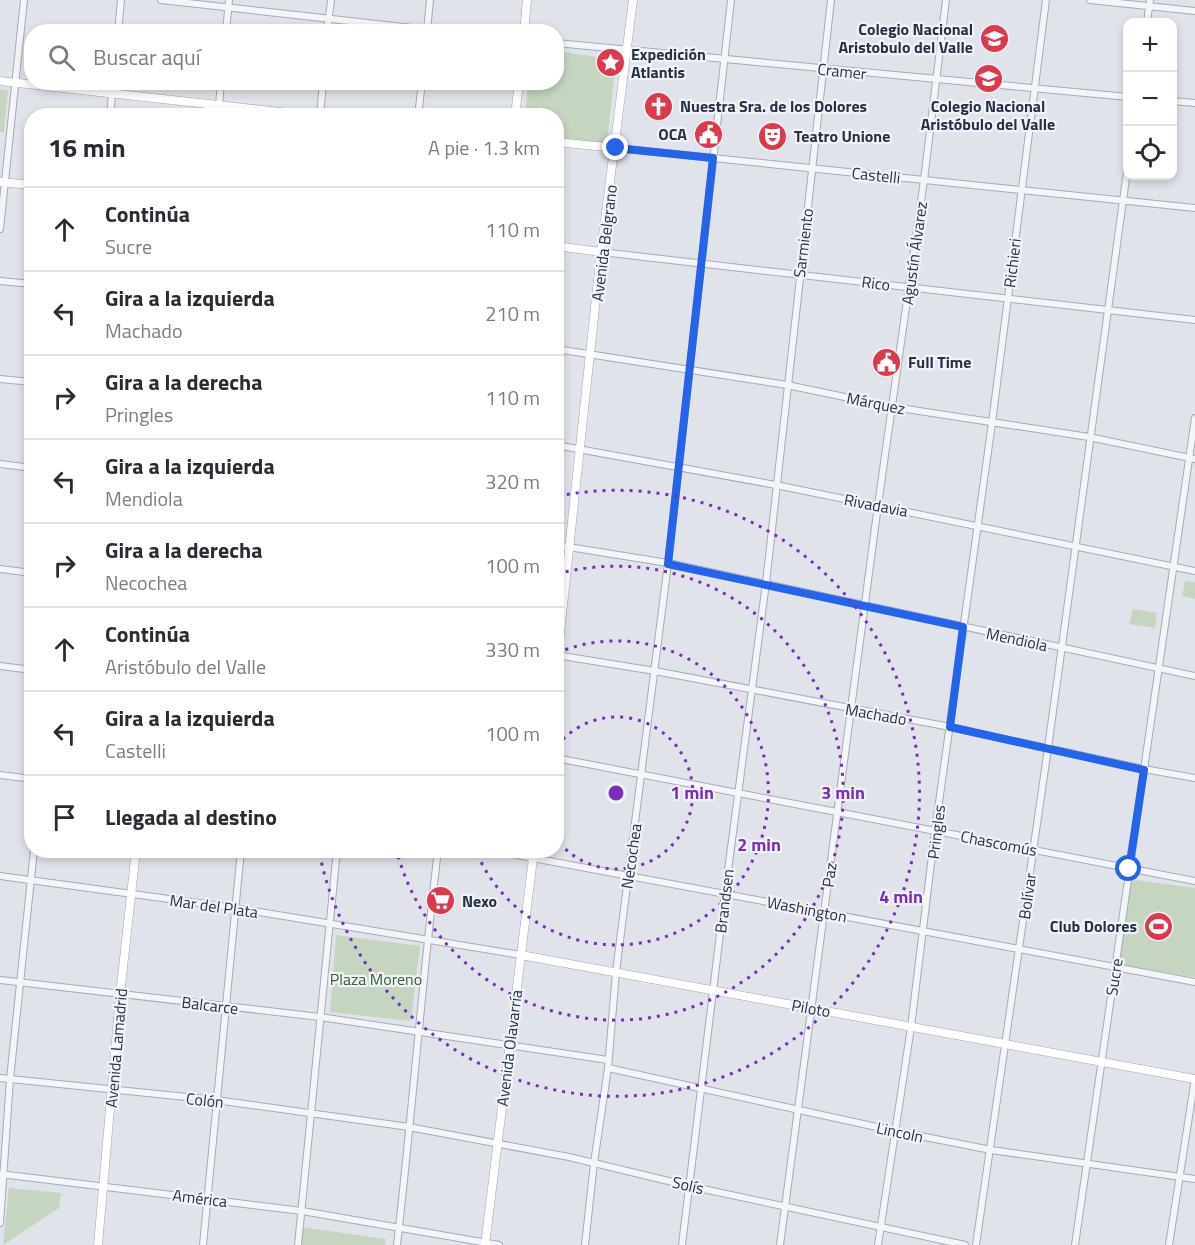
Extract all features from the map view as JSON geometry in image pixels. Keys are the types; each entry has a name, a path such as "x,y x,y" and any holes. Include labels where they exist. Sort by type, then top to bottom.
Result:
{"main road":[{"path":"525,24 527,0"},
{"name":"Avenida Belgrano","path":"580,450 601,252 633,0"},
{"path":"0,81 24,83"},
{"path":"86,90 246,108"},
{"path":"516,108 518,90"},
{"name":"Castelli","path":"564,143 616,148"},
{"path":"2,182 24,184"},
{"name":"Rico","path":"564,247 601,252"},
{"path":"564,601 580,450"},
{"name":"Avenida Lamadrid","path":"98,1245 120,994 135,858"},
{"name":"Avenida Olavarría","path":"485,1244 533,858"},
{"name":"Piloto","path":"521,955 1005,1046 1195,1079"}],"street":[{"path":"0,229 2,182 24,0"},
{"path":"119,24 122,0"},
{"path":"161,0 229,4 378,24"},
{"path":"328,24 331,0"},
{"path":"428,24 430,0"},
{"name":"Necochea","path":"585,1245 608,1068 616,972 668,564 730,0"},
{"name":"Sarmiento","path":"776,485 831,0"},
{"name":"Agustín Álvarez","path":"878,505 924,180 946,0"},
{"name":"Richieri","path":"977,526 1046,0"},
{"path":"1090,0 1150,3 1195,11"},
{"path":"1148,18 1150,3"},
{"path":"227,24 229,4"},
{"name":"Cramer","path":"564,44 1123,97"},
{"path":"111,108 112,90"},
{"path":"219,105 220,90"},
{"path":"319,108 322,90"},
{"path":"419,108 421,90"},
{"path":"1177,101 1195,103"},
{"name":"Castelli","path":"616,148 1195,208"},
{"name":"Bolívar","path":"976,1245 1048,748 1125,180"},
{"name":"Rico","path":"601,252 1195,320"},
{"path":"0,281 24,283"},
{"name":"Márquez","path":"564,350 787,385 893,407 1089,437 1192,459"},
{"path":"0,379 24,381"},
{"name":"Sucre","path":"1074,1245 1173,566 1192,459 1195,418"},
{"name":"Rivadavia","path":"564,447 878,505 1195,571"},
{"path":"0,464 24,467"},
{"name":"Brandsen","path":"682,1245 725,893 753,690 776,485"},
{"name":"Paz","path":"780,1245 878,505"},
{"name":"Pringles","path":"878,1245 911,1027 935,831 977,526"},
{"name":"Mendiola","path":"564,546 766,584 1195,676"},
{"path":"0,569 24,572"},
{"name":"Machado","path":"564,656 950,727 1144,770 1195,778"},
{"path":"0,666 24,669"},
{"name":"Chascomús","path":"564,760 1195,881"},
{"path":"0,775 24,778"},
{"path":"0,1223 10,1079 33,858"},
{"path":"203,1245 240,858"},
{"path":"298,1245 336,858"},
{"path":"398,1245 437,858"},
{"name":"Washington","path":"550,858 629,876 1195,982"},
{"name":"Mar del Plata","path":"0,876 235,908 427,940"},
{"name":"Piloto","path":"427,940 521,955"},
{"name":"Balcarce","path":"0,980 320,1017 420,1032"},
{"path":"420,1032 608,1060"},
{"name":"Lincoln","path":"608,1068 991,1150 1195,1179"},
{"name":"Colón","path":"0,1078 216,1100 410,1127"},
{"path":"1169,1245 1195,1079"},
{"name":"Solís","path":"410,1127 497,1145 569,1156 688,1185 965,1245"},
{"name":"América","path":"2,1174 302,1211 499,1245"}],"green space":[{"path":"564,52 616,60 607,144 564,139 564,108 526,108 527,90 564,90"},
{"path":"0,89 8,90 4,132 0,132"},
{"path":"1185,581 1195,582 1195,599 1182,596"},
{"path":"1133,609 1157,613 1155,628 1129,624"},
{"name":"Club Dolores","path":"1129,879 1195,888 1195,977 1116,964"},
{"name":"Plaza Moreno","path":"336,935 420,946 411,1021 330,1012"},
{"path":"9,1188 61,1193 59,1208 3,1245"},
{"path":"301,1227 386,1239 385,1245 299,1245"}],"place":[{"name":"Colegio Nacional Aristobulo del Valle","path":"994,38"},
{"name":"Expedición Atlantis","path":"610,63"},
{"name":"Colegio Nacional Aristóbulo del Valle","path":"988,78"},
{"name":"Nuestra Sra. de los Dolores","path":"659,106"},
{"name":"OCA","path":"708,134"},
{"name":"Teatro Unione","path":"773,136"},
{"name":"Full Time","path":"887,362"},
{"name":"Nexo","path":"441,901"},
{"name":"Club Dolores","path":"1158,926"}],"route":[{"path":"616,148 713,158 668,564 963,627 950,727 1144,770 1129,869"}]}
